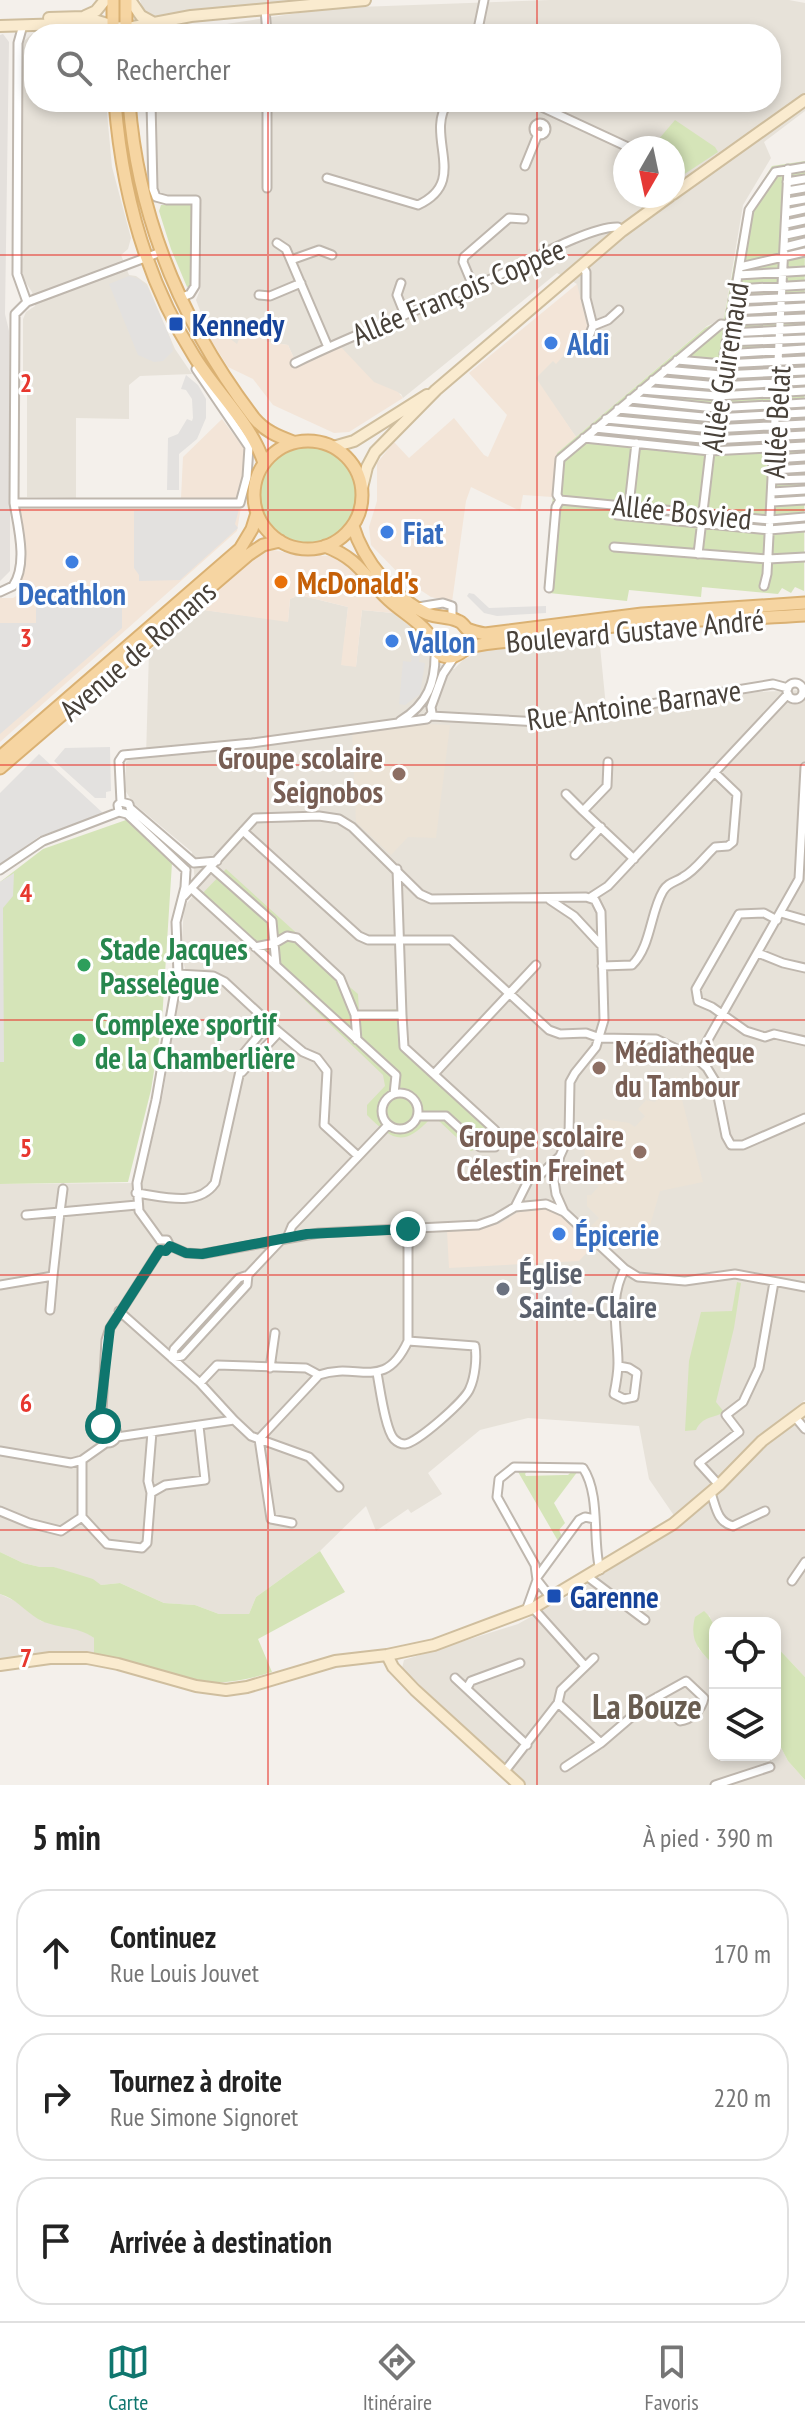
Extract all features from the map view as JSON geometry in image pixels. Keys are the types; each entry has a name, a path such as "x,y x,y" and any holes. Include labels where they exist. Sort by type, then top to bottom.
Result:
{"main road":[{"path":"113,0 113,24"},
{"path":"128,0 129,24"},
{"path":"116,112 127,185 147,258 194,357 256,441 264,463"},
{"path":"131,112 161,252 179,298 241,419 293,442 314,441 333,447 350,460 360,478 362,504 353,526 345,535 325,546 297,548 280,541 264,526 257,513 254,487 264,463 276,450 293,442"},
{"name":"Avenue de Romans","path":"0,757 240,549 257,513"},
{"name":"Boulevard Gustave André","path":"353,526 358,546 365,557 396,592 415,607 466,628 491,634 642,614 805,603"},
{"name":"Avenue de Romans","path":"0,768 248,555 263,545 280,541"},
{"path":"325,546 353,559 391,602 431,636 435,650"},
{"name":"Boulevard Gustave André","path":"435,650 444,656 484,644 519,642 599,627 805,615"},
{"path":"431,636 438,623 448,619"},
{"name":"Boulevard Gustave André","path":"461,652 469,639 466,628"}],"street":[{"path":"84,17 96,11 105,0"},
{"path":"128,0 148,24"},
{"path":"157,24 166,20 365,0"},
{"path":"479,24 484,0"},
{"path":"265,9 266,24"},
{"path":"0,20 84,17 106,24"},
{"path":"0,26 23,25 18,46 17,274 24,304"},
{"path":"685,185 805,100"},
{"path":"146,180 150,112"},
{"path":"267,112 267,188"},
{"path":"327,178 418,205 431,199 439,188 445,169 439,126 442,112"},
{"path":"525,166 538,134 546,131 543,123 548,112"},
{"path":"561,112 613,139"},
{"path":"788,169 805,167"},
{"name":"Allée Belat","path":"764,586 772,502 788,169"},
{"name":"Allée Guiremaud","path":"698,554 715,408 749,210 775,172 788,169"},
{"path":"787,182 805,179"},
{"path":"787,191 805,188"},
{"path":"151,199 196,200 195,286 190,294 179,298"},
{"path":"787,202 805,199"},
{"path":"362,488 367,467 375,452 436,390 622,231 653,208"},
{"path":"786,213 805,209"},
{"path":"473,286 463,262 464,257 509,218 524,219"},
{"path":"786,224 805,220"},
{"name":"Allée François Coppée","path":"295,363 555,248 607,228 618,227 622,231"},
{"path":"786,235 805,231"},
{"path":"785,247 805,242"},
{"path":"277,243 286,249 328,347"},
{"path":"291,260 319,250 332,255"},
{"path":"0,592 13,586 18,575 19,534 14,503 14,318 24,304 161,252"},
{"path":"739,271 805,252"},
{"path":"577,349 593,326 586,298 586,272 582,266"},
{"path":"739,271 805,271"},
{"path":"259,295 270,296 301,283"},
{"path":"401,283 397,295 405,315"},
{"path":"736,289 805,285"},
{"path":"733,300 805,297"},
{"path":"731,311 805,307"},
{"path":"593,326 608,320 619,310"},
{"path":"729,326 805,318"},
{"path":"549,588 556,507 560,500 557,495 560,459 721,324 781,330 805,329"},
{"path":"726,342 805,339"},
{"path":"724,354 805,349"},
{"path":"677,360 723,364 805,360"},
{"path":"665,370 721,375 805,371"},
{"path":"653,380 719,386 805,381"},
{"path":"333,447 354,441 436,390"},
{"path":"641,390 717,396 805,391"},
{"path":"630,399 715,408 805,403"},
{"path":"618,409 714,418 805,413"},
{"path":"14,503 240,503 249,452 241,419"},
{"path":"606,419 712,429 805,424"},
{"path":"595,428 711,440 805,435"},
{"path":"584,438 710,451 805,446"},
{"path":"629,505 636,443"},
{"path":"774,459 805,457"},
{"path":"773,470 805,468"},
{"path":"773,480 805,479"},
{"path":"772,492 805,490"},
{"name":"Allée Bosvied","path":"560,500 770,520 805,517"},
{"path":"772,502 805,500"},
{"path":"617,515 769,530 805,527"},
{"path":"614,547 768,559 805,557"},
{"path":"428,709 434,681 435,650"},
{"path":"0,870 43,841 125,811 129,804 121,802 119,761 127,753 252,743 399,721 428,709 443,674 461,652"},
{"name":"Rue Antoine Barnave","path":"418,715 425,720 428,709 540,722 773,684 788,691"},
{"path":"574,916 574,907 608,886 792,684 803,685 803,692 794,699 788,691"},
{"path":"799,697 805,706"},
{"path":"583,811 607,786 608,762"},
{"path":"697,1059 799,879 805,767"},
{"path":"602,966 632,965 641,957 654,910 663,891 673,881 684,877 715,847 728,846 733,842 737,794 714,772"},
{"path":"566,794 634,859"},
{"path":"125,811 196,864 211,868 272,921 276,965"},
{"path":"125,811 255,947 396,1075 394,1094"},
{"path":"184,896 260,816 319,816 339,819 352,827 420,894 431,899 586,898 601,912 604,1020 600,1038 572,1077 569,1136 554,1181 564,1212"},
{"path":"575,855 601,827"},
{"path":"243,831 359,936 368,940 451,940 549,1030 560,1034 586,1033 600,1038 656,1039 697,1059 715,1081 726,1136 731,1145 743,1145 805,1118"},
{"path":"196,864 211,868"},
{"path":"160,1240 142,1216 136,1193 178,974 176,922 184,896 186,874 196,864"},
{"path":"397,869 404,1047 495,1130 495,1147 480,1147 446,1116 418,1116"},
{"path":"584,925 596,922 608,886"},
{"path":"549,899 584,925 601,946"},
{"path":"805,920 764,913 739,914 696,989 698,1001 746,1031 765,1037 774,1034 805,1041"},
{"path":"255,947 275,943 287,936 297,938 340,978 355,1015 357,1040"},
{"path":"758,953 805,968"},
{"path":"434,1074 536,965"},
{"path":"178,974 213,976 225,982 279,1032 323,1064 327,1071 324,1125 358,1156"},
{"path":"355,1015 402,1015"},
{"path":"136,1193 192,1199 210,1191 215,1183 246,1049 269,1023"},
{"path":"241,1073 279,1032"},
{"path":"394,1094 405,1094 415,1100 418,1116 405,1129 388,1125 382,1110 385,1100 394,1094"},
{"path":"172,1358 182,1356 192,1346 247,1285 248,1275 388,1125"},
{"path":"515,1207 529,1179 541,1174 560,1156"},
{"path":"541,1174 554,1181"},
{"path":"50,1310 63,1189"},
{"path":"525,1191 534,1203"},
{"path":"546,1204 556,1194"},
{"path":"160,1240 167,1240 170,1246 186,1253 202,1254 329,1232 478,1225 515,1207 534,1203 546,1204 564,1212 625,1269 647,1280 685,1281 735,1274 805,1287"},
{"path":"26,1215 137,1205"},
{"path":"259,1439 319,1375 328,1372 377,1373 386,1370 402,1353 408,1341 408,1229"},
{"path":"160,1240 160,1250"},
{"path":"160,1250 166,1251 170,1246"},
{"path":"0,1451 71,1463 82,1460 103,1441 100,1414 106,1340 114,1319 160,1250"},
{"path":"619,1366 637,1373 634,1397 624,1399 614,1394 619,1366 614,1303 625,1269"},
{"path":"0,1285 53,1276"},
{"path":"765,1511 733,1526 726,1525 719,1518 715,1489 699,1463 739,1432 726,1415 743,1402 759,1368 774,1282"},
{"path":"119,1311 200,1383 251,1436 309,1457 339,1487"},
{"path":"270,1368 275,1333"},
{"path":"377,1373 390,1434 397,1442 405,1444 416,1439 463,1400 470,1390 477,1353 475,1346 408,1341"},
{"path":"200,1383 217,1365 306,1368 319,1375"},
{"path":"0,1665 50,1658 87,1658 196,1686 226,1690 247,1687 335,1661 434,1645 530,1609 600,1570 684,1517 762,1441 805,1409"},
{"path":"795,1417 805,1429"},
{"path":"103,1441 234,1420"},
{"path":"103,1426 115,1428 117,1437"},
{"path":"151,1493 165,1485 205,1480 199,1426"},
{"path":"82,1460 82,1517 107,1544 142,1548 147,1543 152,1432"},
{"path":"259,1439 271,1519 292,1523"},
{"path":"530,1609 537,1578 535,1565 497,1497 499,1479 514,1467 579,1466 587,1474 600,1570"},
{"path":"0,1511 61,1531 82,1517"},
{"path":"537,1578 579,1520 585,1517 595,1519"},
{"path":"792,1581 805,1562"},
{"path":"588,1577 645,1620"},
{"path":"537,1578 551,1598"},
{"path":"530,1609 585,1666"},
{"path":"387,1655 393,1667 415,1690 519,1785"},
{"path":"505,1771 558,1703 561,1690 594,1658"},
{"path":"467,1688 471,1681 520,1663"},
{"path":"455,1678 527,1745"},
{"path":"565,1767 601,1743 657,1697 686,1681 704,1698 702,1706 687,1720 680,1721 657,1697"},
{"path":"558,1703 601,1743"},
{"path":"715,1785 770,1767"}],"shaded area":[{"path":"140,0 310,0 154,16 143,11"},
{"path":"550,0 789,0 805,3 805,111 764,142 771,158 743,205 724,318 707,326 576,437 530,372 577,284 557,273 403,398 401,394 297,365 288,345 266,342 237,346 209,334 196,300 200,290 201,206 158,202 145,112 781,112 781,24 226,24 331,8"},
{"path":"3,34 9,42 5,314 9,331 10,571 0,581 0,35"},
{"path":"24,41 24,112 107,112 112,167 131,238 128,249 121,255 129,275 147,284 175,349 192,374 140,376 129,385 129,419 76,418 76,498 27,497 27,379 23,378 23,319 26,312 35,306 32,292 20,274 20,45"},
{"path":"129,276 139,279 148,288 170,338 173,351 163,361 154,362 138,355 109,284"},
{"path":"577,284 588,329 556,364 553,361 536,378 576,437 557,453 552,497 523,495 520,511 471,487 466,501 452,602 431,597 405,580 371,545 369,527 377,501 377,463 394,442 409,458 454,418 488,457 507,415 469,373"},
{"path":"211,324 237,344 243,329 261,332 267,342 288,345 297,365 340,346 374,382 398,392 403,398 349,432 334,433 273,405 253,379 228,367 207,334"},
{"path":"186,375 198,385 206,399 206,418 197,439 179,454 179,490 167,490 168,438 178,434 187,419 192,421 193,418 192,399 186,390 181,389"},
{"path":"222,419 246,451 239,497 235,500 181,498 183,457"},
{"path":"21,507 241,507 237,531 0,742 0,598 13,598 21,593 23,545 18,510"},
{"path":"239,509 235,524 238,528 180,580 139,581 134,568 134,511"},
{"path":"274,550 296,555 329,556 347,562 393,613 362,610 356,667 341,665 348,607 299,595 290,599 288,622 196,609 250,561"},
{"path":"469,593 489,608 546,606 546,613 497,616 484,613 467,596"},
{"path":"299,595 348,607 342,665 356,666 362,610 393,613 418,632 431,661 454,669 463,660 483,650 550,646 576,637 599,636 607,717 757,692 805,690 805,1400 768,1430 712,1488 675,1517 649,1479 639,1426 528,1418 480,1430 428,1473 442,1494 411,1513 408,1509 376,1531 366,1506 320,1551 256,1597 249,1614 219,1614 195,1605 164,1603 120,1583 101,1585 54,1567 23,1563 0,1552 0,1184 142,1183 163,1094 179,991 184,981 185,968 181,956 184,907 196,892 192,852 133,803 125,790 126,762 132,758 146,757 149,651 196,609 288,621 290,599"},
{"path":"107,597 122,597 122,628 0,734 0,623 36,623 36,600 106,600"},
{"path":"413,648 420,649 419,662 425,663 420,694 405,705 399,704 403,661 411,662"},
{"name":"Groupe scolaire Seignobos","path":"427,724 450,725 436,838 408,837 391,855 356,822 352,731"},
{"path":"110,747 111,791 106,792 106,798 95,798 54,761 65,748"},
{"path":"39,754 104,814 40,836 0,864 0,793"},
{"path":"14,873 13,896 3,908 4,1062 0,1062 0,882"},
{"name":"Groupe scolaire Célestin Freinet","path":"676,1076 703,1182 660,1191 644,1246 638,1241 630,1248 608,1227 600,1234 591,1226 599,1218 587,1206 587,1195 599,1186 586,1181 584,1138 603,1119 629,1123 635,1127 645,1116 638,1109 646,1100 655,1102"},
{"path":"539,1208 557,1212 594,1245 579,1261 449,1268 447,1231 499,1224 518,1212"},
{"path":"577,1268 568,1313 529,1308 534,1270"},
{"path":"805,1418 805,1677 781,1651 781,1617 709,1615 698,1648 709,1660 709,1761 781,1761 781,1748 805,1780 805,1785 526,1785 402,1668 404,1660 518,1624 574,1593 688,1519 763,1447"},
{"path":"0,1594 19,1603 41,1621 84,1631 94,1638 94,1655 0,1660"}],"green space":[{"path":"675,120 718,152 685,174 685,136 661,136"},
{"path":"805,161 804,591 795,587 791,593 782,588 778,594 702,587 701,597 629,590 627,601 544,590 557,453 705,328 724,318 744,211 772,166"},
{"path":"161,205 191,205 191,286 187,287 171,249 159,211"},
{"path":"309,446 328,450 343,461 354,476 358,495 354,514 343,529 328,540 309,544 290,540 275,529 264,514 260,495 264,476 275,461 290,450"},
{"name":"Complexe sportif de la Chamberlière","path":"126,820 172,863 162,1021 151,1090 128,1182 0,1184 0,882 43,849"},
{"path":"226,869 346,978 345,983 358,994 359,1011 406,1009 408,1046 496,1125 491,1136 492,1144 471,1151 439,1121 430,1119 412,1134 398,1137 391,1135 367,1115 367,1105 385,1086 383,1075 198,898"},
{"path":"737,1282 741,1283 734,1328 716,1402 724,1412 705,1420 696,1430 685,1431 689,1361 701,1312 732,1311"},
{"path":"574,1469 578,1471 554,1503 565,1523 559,1530 562,1536 558,1541 517,1470 528,1470 526,1476 568,1475"},
{"path":"320,1551 345,1592 258,1639 272,1672 235,1681 198,1681 94,1655 94,1638 45,1622 0,1594 0,1552 23,1563 54,1567 93,1579 101,1585 120,1583 164,1603 195,1605 219,1614 249,1614 256,1597"},
{"path":"704,1611 709,1617 709,1660 694,1639 695,1617"},
{"path":"781,1651 805,1677 805,1780 781,1748"}],"place":[{"name":"Kennedy","path":"176,324"},
{"name":"Aldi","path":"551,343"},
{"name":"Fiat","path":"387,532"},
{"name":"Decathlon","path":"72,562"},
{"name":"McDonald's","path":"281,582"},
{"name":"Vallon","path":"392,641"},
{"name":"Groupe scolaire Seignobos","path":"399,774"},
{"name":"Stade Jacques Passelègue","path":"84,965"},
{"name":"Complexe sportif de la Chamberlière","path":"79,1040"},
{"name":"Médiathèque du Tambour","path":"599,1068"},
{"name":"Groupe scolaire Célestin Freinet","path":"640,1152"},
{"name":"Épicerie","path":"559,1234"},
{"name":"Église Sainte-Claire","path":"503,1289"},
{"name":"Garenne","path":"554,1596"}],"district":[{"name":"La Bouze","path":"647,1706"}],"route":[{"path":"103,1426 100,1414 106,1340 114,1319 160,1250 166,1251 170,1246 186,1253 202,1254 307,1234 408,1229"}]}
